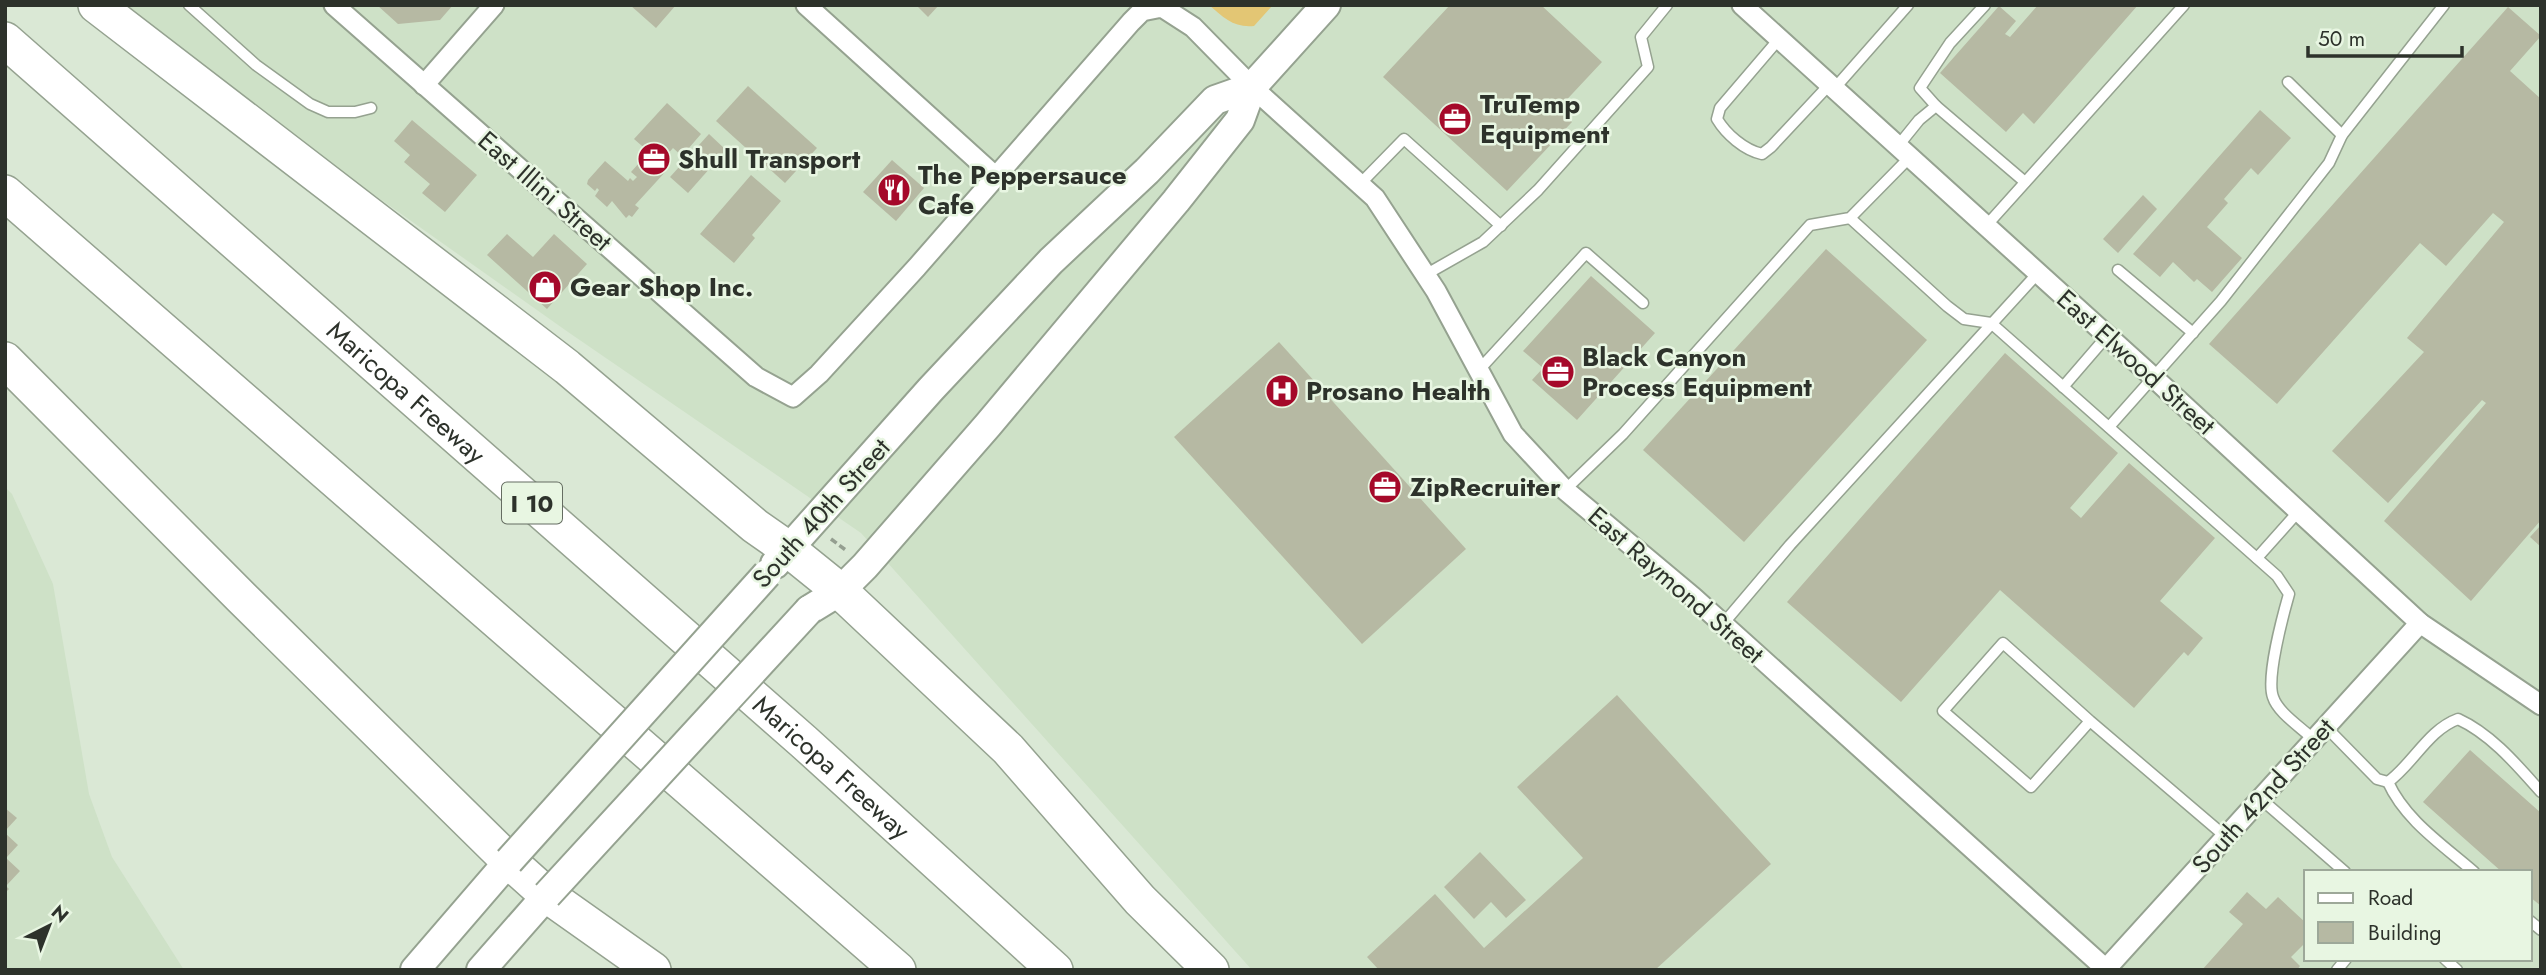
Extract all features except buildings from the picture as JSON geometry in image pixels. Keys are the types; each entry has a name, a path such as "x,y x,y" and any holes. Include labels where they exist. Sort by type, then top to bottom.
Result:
{"highway":[{"path":"96,5 567,367 755,526 777,561 840,591 1008,749 1140,900 1211,970"},
{"name":"Maricopa Freeway","path":"5,40 804,742 1055,970"},
{"path":"5,193 898,970"},
{"path":"5,360 509,861 547,895 653,970"}],"main road":[{"path":"481,970 809,610 840,591 865,566 988,425 1176,201 1240,120 1252,88 1326,5"},
{"name":"South 40th Street","path":"415,970 931,389 1051,261 1147,171 1214,100 1252,88"}],"street":[{"name":"East Illini Street","path":"334,5 756,377 793,397 828,364 996,177"},
{"path":"424,85 494,5"},
{"path":"806,5 996,177 1142,11 1162,7 1175,13 1194,27 1252,88"},
{"name":"East Elwood Street","path":"1742,5 2420,623 2541,705"},
{"name":"East Raymond Street","path":"1252,88 1375,198 1425,275 1513,434 1565,490 1723,624 2107,969"},
{"name":"South 42nd Street","path":"2107,969 2420,623"}],"lane":[{"path":"189,5 256,65 310,104 328,112 355,112 371,108"},
{"path":"1425,275 1483,242 1538,191 1648,66 1641,37 1667,5"},
{"path":"1779,39 1720,108 1717,119 1723,128 1750,151 1762,153 1771,147 1832,87 1908,5"},
{"path":"1985,5 1950,43 1920,88 1936,106 2025,182"},
{"path":"1986,226 2184,5"},
{"path":"2109,427 2221,301 2329,163 2342,135 2444,5"},
{"path":"2288,82 2342,135"},
{"path":"1565,490 1623,434 1810,225 1850,218 1904,152 1919,120 1936,106"},
{"path":"1360,184 1404,139 1500,226"},
{"path":"1850,218 1947,306 1964,318 1991,323 2277,576 2289,594 2271,682 2273,698 2284,713 2320,734 2377,779 2388,782 2396,799 2409,815 2472,870"},
{"path":"1477,371 1586,253 1643,303"},
{"path":"2118,270 2193,333"},
{"path":"1723,624 1790,545 2038,273"},
{"path":"2063,387 2108,336"},
{"path":"2258,558 2298,512"},
{"path":"2090,721 2031,787 1944,711 2003,643 2226,837"},
{"path":"2388,782 2399,774 2443,724 2458,719 2474,726 2541,792"},
{"path":"2261,799 2343,870"}],"path":[{"path":"831,539 849,552"}],"shaded area":[{"path":"106,5 2541,5 2541,970 1252,970 861,533 568,332"},
{"path":"1209,5 1273,5 1254,26 1247,26 1230,21"},
{"path":"5,487 12,494 53,584 89,794 112,857 184,970 5,970"}],"place":[{"name":"TruTemp Equipment","path":"1455,119"},
{"name":"Shull Transport","path":"654,159"},
{"name":"The Peppersauce Cafe","path":"894,190"},
{"name":"Gear Shop Inc.","path":"545,287"},
{"name":"Black Canyon Process Equipment","path":"1558,372"},
{"name":"Prosano Health","path":"1282,391"},
{"name":"ZipRecruiter","path":"1385,487"}]}
